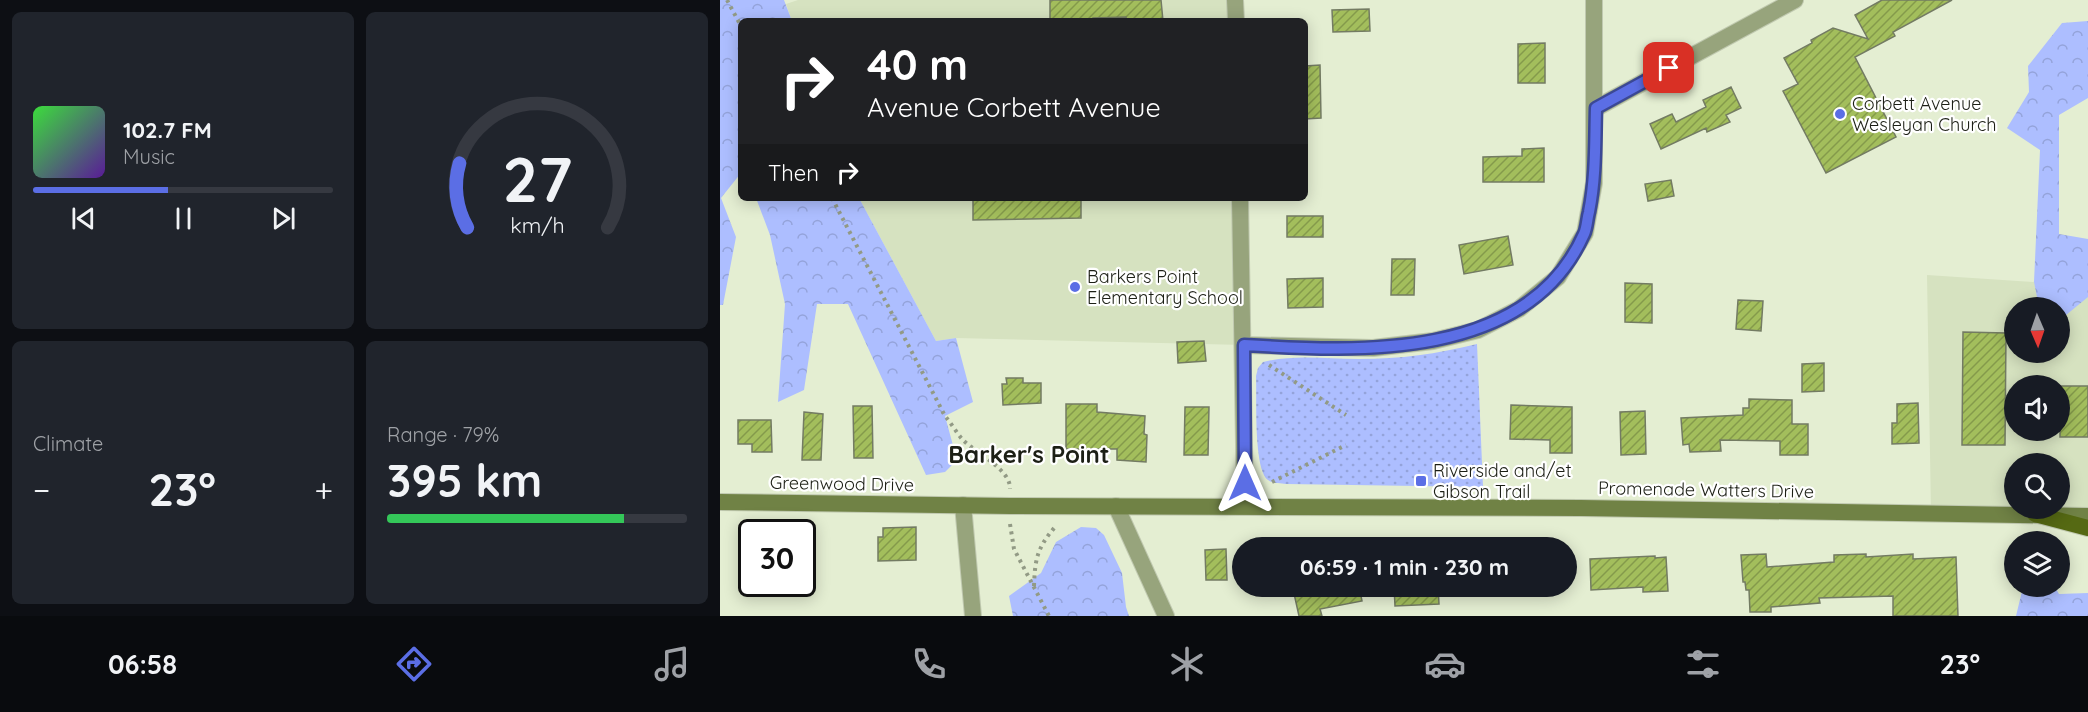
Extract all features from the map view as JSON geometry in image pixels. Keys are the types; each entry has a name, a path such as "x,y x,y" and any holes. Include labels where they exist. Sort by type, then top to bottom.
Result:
{"main road":[{"name":"Greenwood Drive","path":"720,502 963,505"},
{"name":"Promenade Watters Drive","path":"963,505 1581,508 2004,514"},
{"name":"Promenade Watters Drive","path":"2070,515 2088,516"},
{"path":"2054,519 2088,528"}],"street":[{"path":"1235,0 1236,18"},
{"path":"1244,345 1373,348 1432,341 1478,330 1518,309 1558,277 1585,233 1594,183 1596,108 1594,0"},
{"path":"1596,108 1795,0"},
{"path":"1240,201 1245,506"},
{"path":"963,505 973,616"},
{"path":"1116,506 1166,616"}],"path":[{"path":"727,0 738,20"},
{"path":"834,201 945,416 963,440 1004,472 1010,483"},
{"path":"1268,364 1346,415"},
{"path":"1272,482 1346,445"},
{"path":"1010,527 1014,549 1049,616"},
{"path":"1034,586 1035,559 1041,545 1055,527"}],"shaded area":[{"path":"798,0 1235,0 1236,18 791,18 786,4"},
{"name":"Barkers Point Elementary School","path":"861,201 1240,201 1244,345 956,338 936,341"},
{"path":"2088,259 2088,516 2070,516 2070,453 2004,453 2004,514 1931,512 1927,275 2033,282"}],"green space":[{"path":"720,0 784,0 791,18 738,18 738,177 721,198 736,237 723,305 720,305"},
{"path":"2088,21 2088,98 2059,115 2059,234 2088,239 2088,297 2070,312 2070,297 2037,297 2034,282 2040,150 2007,128 2029,92 2028,66 2062,23"},
{"path":"757,201 861,201 936,341 956,338 973,402 945,416 957,460 945,472 926,475 848,304 817,304 804,390 778,402 785,304 770,235"},
{"path":"1477,344 1483,487 1286,484 1274,483 1268,480 1263,473 1258,448 1256,376 1263,362 1298,358 1404,357"},
{"path":"1081,527 1096,528 1104,535 1122,573 1129,616 1013,616 1009,596 1041,573 1056,542"},
{"path":"2088,593 2088,616 2016,616 2021,597 2070,597 2070,594"}],"building":[{"path":"1050,0 1161,0 1163,18 1126,17 1050,18"},
{"name":"Corbett Avenue Wesleyan Church","path":"1882,0 1952,0 1893,32 1895,36 1855,57 1896,137 1826,173 1783,91 1798,84 1784,58 1812,43 1811,40 1833,28 1868,39 1855,15"},
{"path":"1369,9 1370,31 1333,32 1332,10"},
{"path":"1545,43 1545,83 1518,83 1518,44"},
{"path":"1320,65 1321,118 1308,119 1308,66"},
{"path":"1731,87 1741,108 1726,115 1730,122 1707,132 1706,128 1661,149 1650,124 1672,114 1676,122 1706,107 1703,100"},
{"path":"1544,148 1544,182 1483,182 1483,157 1522,156 1522,149"},
{"path":"1671,180 1674,196 1648,201 1645,184"},
{"name":"Barkers Point Elementary School","path":"973,201 1081,201 1081,218 973,220"},
{"path":"1287,216 1323,216 1323,237 1287,237"},
{"path":"1508,236 1513,265 1464,274 1459,245"},
{"path":"1392,259 1415,259 1414,295 1391,295"},
{"path":"1323,278 1323,307 1288,308 1287,279"},
{"path":"1625,283 1652,284 1652,323 1625,322"},
{"path":"1738,300 1763,301 1761,331 1736,329"},
{"path":"1963,332 2004,333 2005,445 1962,445"},
{"path":"1204,341 1206,361 1178,363 1177,342"},
{"path":"1824,363 1824,391 1802,392 1802,364"},
{"path":"1006,378 1023,378 1023,383 1041,383 1041,403 1003,405 1002,384 1007,384"},
{"path":"2070,386 2088,386 2088,437 2070,437"},
{"path":"1749,399 1792,400 1792,424 1808,424 1808,455 1780,455 1780,441 1720,440 1721,451 1690,452 1689,444 1683,445 1681,418 1743,415 1743,408 1749,408"},
{"path":"1918,403 1919,443 1892,444 1892,423 1897,423 1897,404"},
{"path":"1066,404 1097,404 1097,412 1145,416 1146,462 1117,460 1117,449 1066,449"},
{"path":"1511,405 1572,407 1572,453 1550,453 1550,440 1510,439"},
{"path":"853,406 872,406 873,458 854,458"},
{"path":"1185,407 1209,407 1208,455 1184,455"},
{"path":"1645,411 1646,454 1621,455 1620,412"},
{"path":"804,412 823,414 821,460 802,460"},
{"path":"738,420 771,420 772,452 752,452 752,444 738,444"},
{"path":"916,527 916,560 878,561 878,537 883,537 883,528"},
{"path":"1226,549 1227,580 1206,580 1205,550"},
{"path":"1766,554 1767,567 1834,562 1834,555 1866,554 1866,557 1913,554 1913,559 1956,557 1958,616 1893,616 1893,596 1819,598 1820,603 1771,607 1771,612 1750,612 1749,590 1746,590 1745,582 1743,582 1741,555"},
{"path":"1655,556 1655,558 1666,557 1668,591 1643,592 1643,587 1591,590 1590,559"},
{"path":"1295,597 1361,597 1362,601 1320,609 1322,616 1299,616"},
{"path":"1395,597 1439,597 1439,604 1395,606"}],"place":[{"name":"Corbett Avenue Wesleyan Church","path":"1840,114"},
{"name":"Barkers Point Elementary School","path":"1075,287"},
{"name":"Riverside and/et Gibson Trail","path":"1421,481"}],"district":[{"name":"Barker's Point","path":"1029,455"}],"route":[{"path":"1245,483 1244,345 1373,348 1432,341 1478,330 1518,309 1558,277 1585,233 1594,183 1596,108 1669,68"}]}
